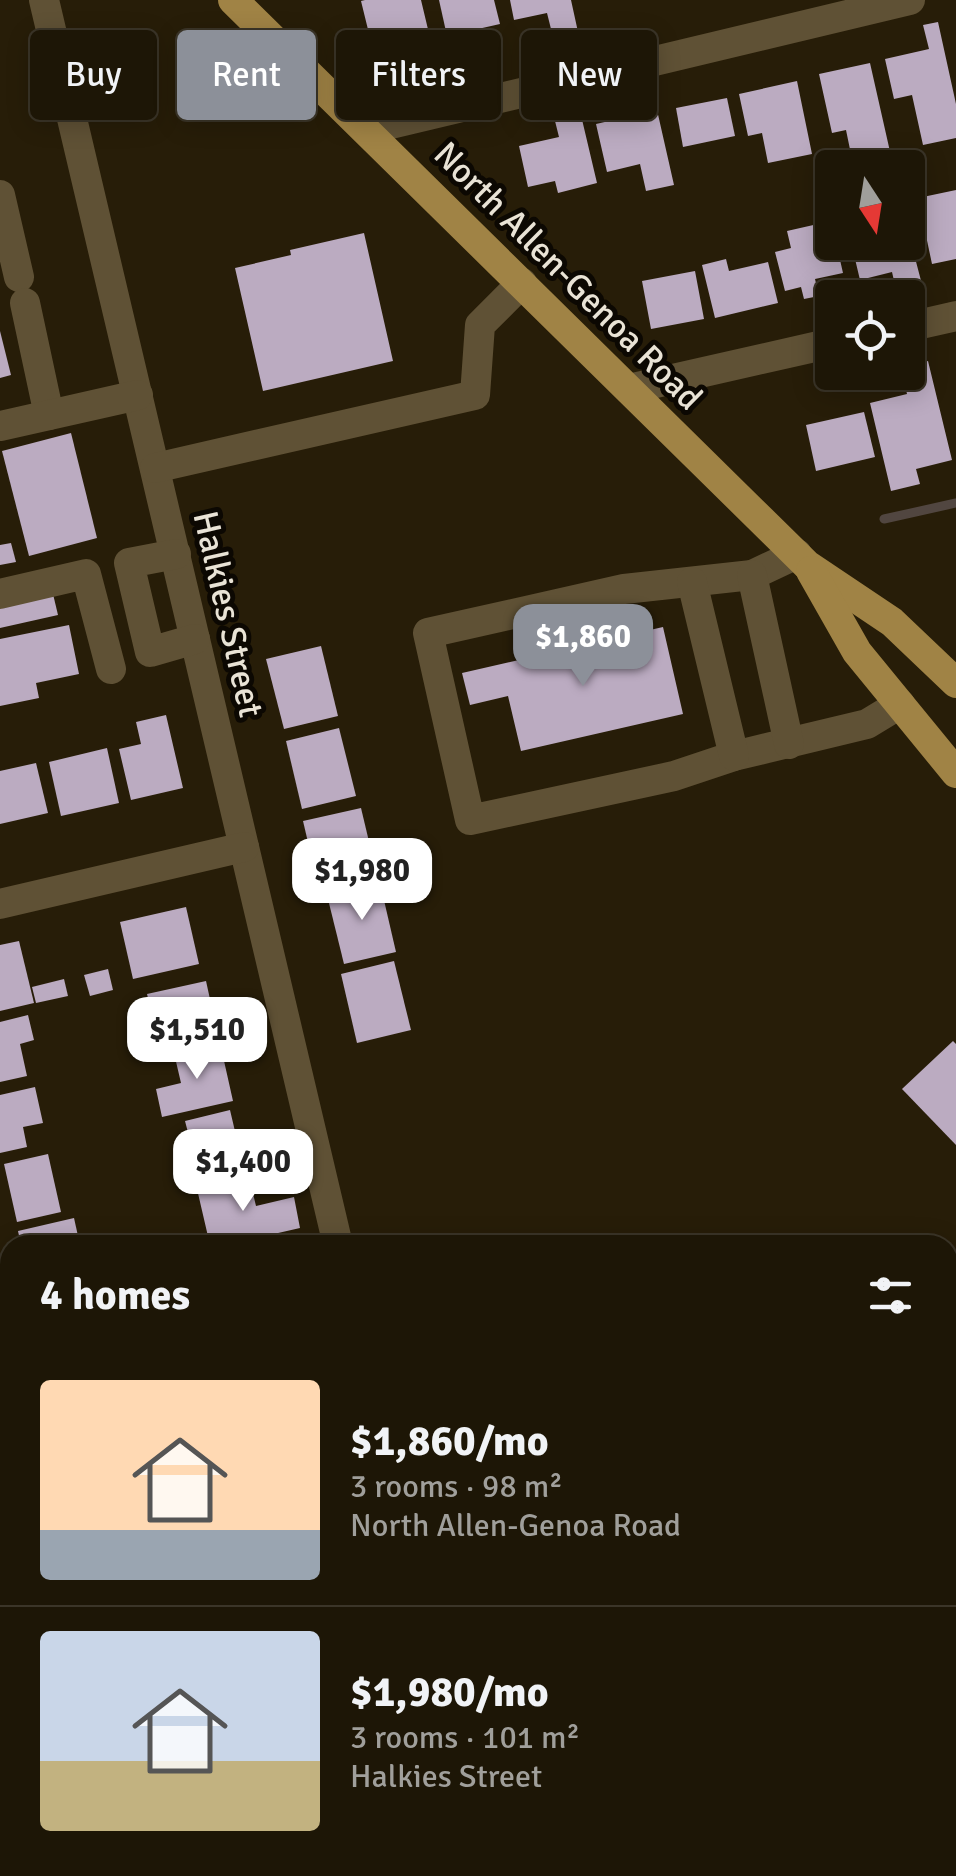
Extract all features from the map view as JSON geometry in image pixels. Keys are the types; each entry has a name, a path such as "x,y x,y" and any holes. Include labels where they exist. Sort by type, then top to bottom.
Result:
{"main road":[{"name":"North Allen-Genoa Road","path":"233,0 802,559 892,622 956,683"},
{"name":"North Allen-Genoa Road","path":"802,559 857,652 956,773"}],"street":[{"name":"Halkies Street","path":"44,0 336,1235"},
{"path":"366,130 910,0"},
{"path":"0,195 49,414"},
{"path":"155,468 475,395 480,326 522,284"},
{"path":"925,322 956,316"},
{"path":"629,389 815,348"},
{"path":"0,426 138,395"},
{"path":"176,554 129,563 150,652 195,640"},
{"path":"802,559 752,575 624,588 428,633 470,820 674,776 734,756 867,724 900,704"},
{"path":"0,594 86,574 111,669"},
{"path":"752,575 790,744"},
{"path":"692,582 734,756"},
{"path":"0,904 244,847"}],"building":[{"path":"421,0 428,30 368,30 361,1"},
{"path":"439,0 494,0 500,24 474,30 446,30"},
{"path":"510,0 571,0 578,30 551,30 547,13 514,20"},
{"path":"938,22 956,104 956,138 923,145 912,95 894,99 885,59 929,49 923,25"},
{"path":"870,63 890,150 850,150 846,130 832,133 819,74"},
{"path":"797,81 812,154 768,163 762,133 748,136 739,94"},
{"path":"727,98 735,136 683,147 676,108"},
{"path":"657,110 674,185 646,191 640,164 607,172 596,124 657,120"},
{"path":"555,120 582,120 597,183 558,193 555,181 528,187 519,146 559,137"},
{"path":"956,190 956,259 932,264 925,231 925,197"},
{"path":"815,225 815,260 840,260 843,273 815,279 815,297 804,299 801,287 785,291 775,252 791,248 787,231"},
{"path":"364,233 393,361 263,391 235,268"},
{"path":"726,259 729,271 768,262 778,303 715,318 702,265"},
{"path":"855,260 916,260 921,280 894,280 892,272 860,280"},
{"path":"695,271 704,319 651,329 642,281"},
{"path":"0,331 11,375 0,378"},
{"path":"928,361 952,460 916,469 920,484 891,491 870,403 907,394 906,390 925,390"},
{"path":"864,412 875,457 816,471 806,425"},
{"path":"71,433 97,538 29,556 2,451"},
{"path":"11,543 16,562 0,565 0,545"},
{"path":"53,594 58,615 0,628 0,606"},
{"path":"69,625 79,674 36,683 39,698 0,706 0,639"},
{"path":"663,627 683,714 521,751 508,696 470,705 462,673"},
{"path":"321,646 338,716 284,729 266,659"},
{"path":"166,715 183,788 131,800 119,749 141,744 136,722"},
{"path":"339,728 356,796 302,809 286,741"},
{"path":"107,748 119,803 61,816 49,762"},
{"path":"36,763 48,813 0,824 0,771"},
{"path":"361,808 376,871 318,885 303,821"},
{"path":"380,883 396,952 344,964 327,895"},
{"path":"186,907 199,964 133,979 120,922"},
{"path":"19,941 34,1003 0,1011 0,945"},
{"path":"394,961 411,1030 357,1043 341,974"},
{"path":"108,969 113,990 90,996 84,975"},
{"path":"64,979 68,996 36,1003 32,987"},
{"path":"206,981 217,1031 159,1044 147,994"},
{"path":"28,1015 34,1040 20,1044 27,1076 0,1082 0,1022"},
{"path":"953,1041 956,1044 956,1145 902,1089"},
{"path":"220,1043 233,1101 162,1117 156,1089 181,1083 174,1053"},
{"path":"35,1087 43,1123 23,1127 27,1147 0,1153 0,1095"},
{"path":"230,1110 238,1144 247,1142 253,1166 200,1179 185,1121"},
{"path":"48,1154 61,1212 17,1222 4,1164"},
{"path":"249,1177 256,1206 294,1197 300,1228 269,1235 208,1235 197,1189"},
{"path":"74,1218 78,1235 19,1235 18,1231"}],"waterway":[{"path":"884,519 956,503"}]}
